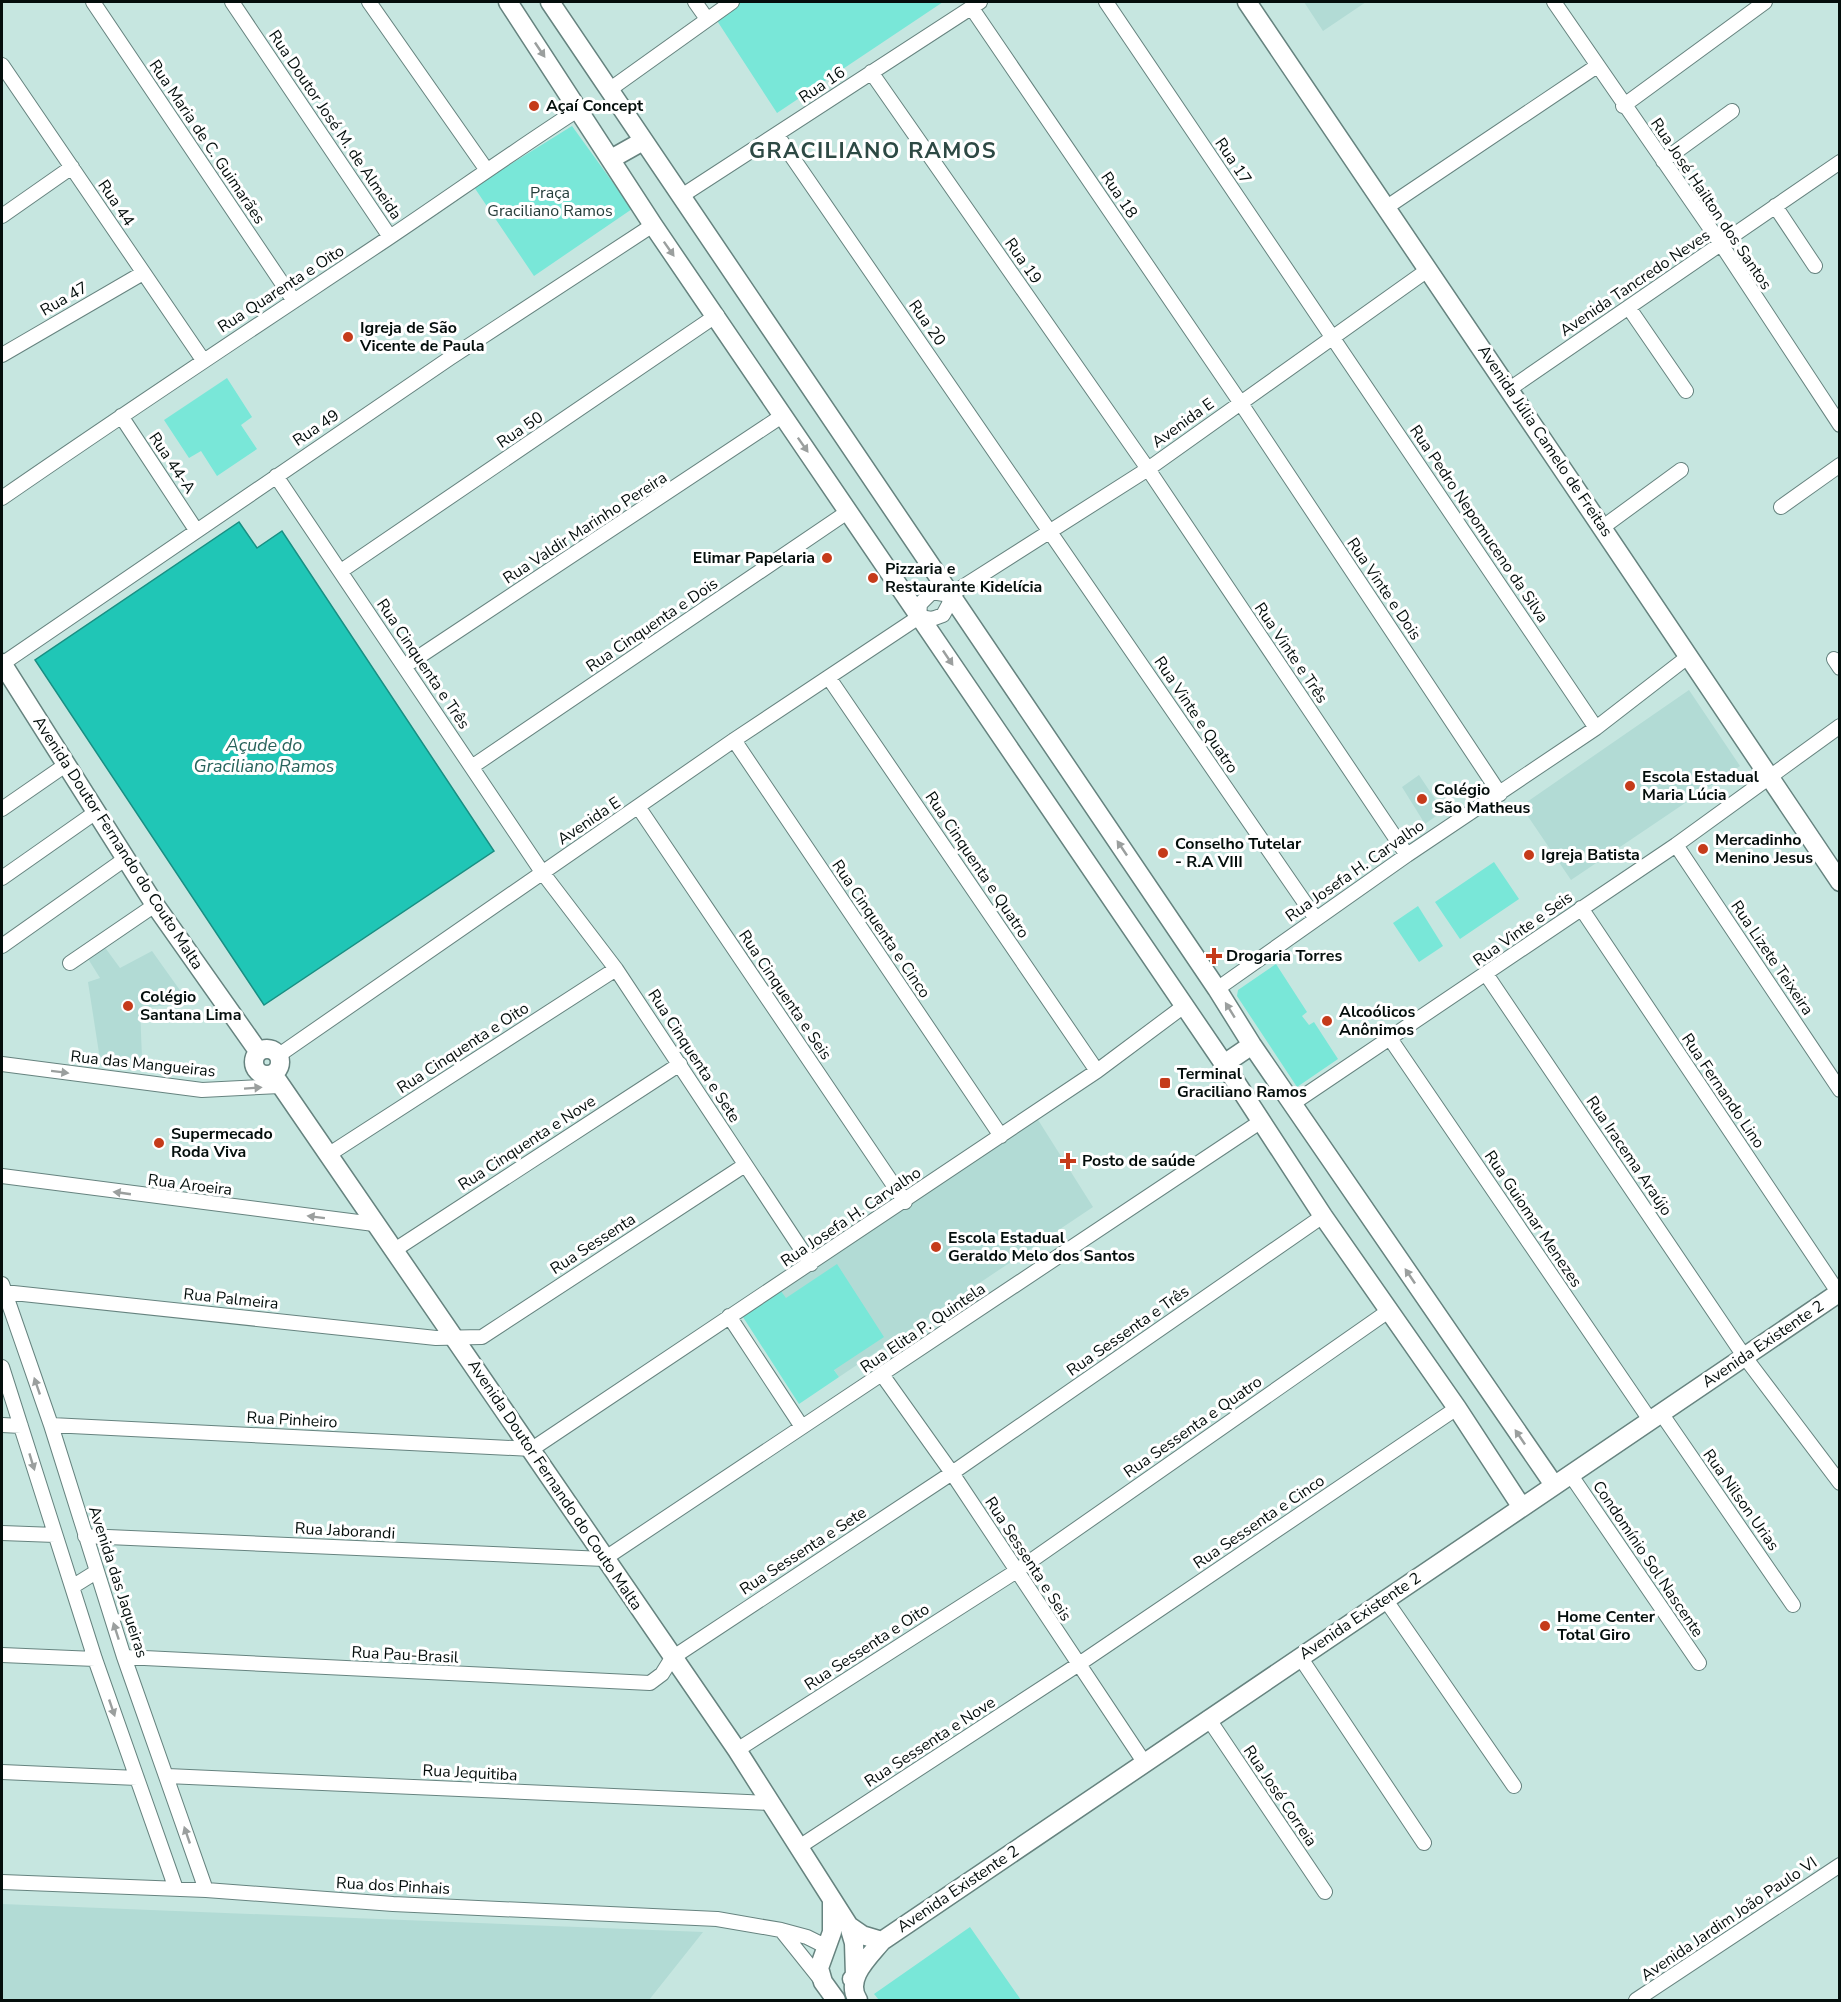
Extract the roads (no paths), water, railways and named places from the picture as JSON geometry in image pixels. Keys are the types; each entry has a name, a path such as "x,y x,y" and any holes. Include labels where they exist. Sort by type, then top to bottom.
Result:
{"street":[{"name":"Rua Maria de C. Guimarães","path":"93,2 294,301"},
{"name":"Rua Doutor José M. de Almeida","path":"232,2 390,237"},
{"path":"369,2 486,170"},
{"path":"507,2 653,225 717,315 782,416 849,511 1224,1064 1323,1216 1457,1408 1521,1506"},
{"path":"550,2 643,141 683,195 1217,989 1252,1045 1554,1485"},
{"path":"695,2 707,19"},
{"path":"609,90 732,2"},
{"name":"Rua 17","path":"1106,2 1334,339"},
{"name":"Avenida Júlia Camelo de Freitas","path":"1247,2 1429,269 1508,390 1603,526 1839,882"},
{"name":"Rua José Hailton dos Santos","path":"1554,2 1623,106 1720,244 1839,425"},
{"path":"1623,106 1765,2"},
{"name":"Rua 16","path":"683,195 976,4"},
{"name":"Rua 18","path":"976,4 1240,402"},
{"path":"1387,207 1597,66"},
{"name":"Rua 19","path":"871,72 1148,469"},
{"name":"Rua 44","path":"4,73 72,167 203,360"},
{"name":"Rua Quarenta e Oito","path":"2,498 203,360 579,109"},
{"path":"1663,161 1732,111"},
{"name":"Rua 20","path":"777,135 1049,530"},
{"path":"611,159 643,141"},
{"name":"Avenida Tancredo Neves","path":"1508,390 1839,162"},
{"path":"2,216 72,167"},
{"path":"1775,206 1815,266"},
{"name":"Rua 49","path":"2,664 276,476 653,225"},
{"name":"Avenida E","path":"919,616 920,604 932,592 950,595 1148,469 1240,402 1334,339 1429,269"},
{"name":"Rua 47","path":"2,355 143,273"},
{"path":"1629,308 1686,391"},
{"name":"Rua 50","path":"341,571 717,315"},
{"name":"Rua Pedro Nepomuceno da Silva","path":"1334,339 1596,728"},
{"name":"Rua Vinte e Dois","path":"1240,402 1500,794"},
{"name":"Rua 44-A","path":"121,416 196,530"},
{"name":"Rua Valdir Marinho Pereira","path":"405,666 782,416"},
{"path":"1781,507 1839,465"},
{"name":"Rua Vinte e Três","path":"1148,469 1407,855"},
{"path":"1603,526 1682,470"},
{"name":"Rua Cinquenta e Três","path":"276,476 473,766 542,872"},
{"name":"Rua Cinquenta e Dois","path":"473,766 849,511"},
{"name":"Rua Vinte e Quatro","path":"1049,530 1316,919"},
{"name":"Avenida E","path":"279,1055 542,872 639,808 734,740 919,616 932,619 943,615 949,604 950,595"},
{"name":"Rua Josefa H. Carvalho","path":"1217,989 1407,855 1596,728 1689,656"},
{"name":"Avenida Doutor Fernando do Couto Malta","path":"2,664 155,905 258,1051 253,1058 258,1072 277,1080 737,1750 832,1899 845,1943"},
{"name":"Rua Cinquenta e Quatro","path":"829,678 1097,1071"},
{"name":"Rua Vinte e Seis","path":"1292,1104 1676,845 1839,726"},
{"name":"Rua Cinquenta e Cinco","path":"734,740 1001,1136"},
{"path":"2,809 67,764"},
{"name":"Rua Cinquenta e Seis","path":"639,808 905,1202"},
{"path":"2,878 96,812"},
{"name":"Rua Lizete Teixeira","path":"1676,845 1839,1090"},
{"path":"2,946 125,859"},
{"name":"Rua Cinquenta e Sete","path":"542,872 616,969 811,1264"},
{"path":"70,963 155,905"},
{"name":"Rua Fernando Lino","path":"1581,908 1839,1293"},
{"name":"Rua Cinquenta e Oito","path":"328,1155 616,969"},
{"name":"Rua Iracema Araújo","path":"1486,974 1744,1356 1839,1483"},
{"name":"Rua Josefa H. Carvalho","path":"532,1449 729,1316 905,1202 1097,1071 1184,1006"},
{"name":"Rua Guiomar Menezes","path":"1389,1037 1655,1416"},
{"path":"1224,1064 1252,1045"},
{"path":"258,1051 265,1048 279,1055 277,1080"},
{"name":"Rua das Mangueiras","path":"2,1064 202,1090 277,1080"},
{"name":"Rua Cinquenta e Nove","path":"393,1251 680,1064"},
{"name":"Rua Elita P. Quintela","path":"604,1559 883,1376 1260,1122"},
{"name":"Rua Sessenta","path":"455,1338 482,1337 745,1165"},
{"name":"Rua Aroeira","path":"2,1176 374,1224"},
{"name":"Rua Sessenta e Três","path":"952,1473 1323,1216"},
{"name":"Rua Palmeira","path":"3,1288 455,1338"},
{"name":"Avenida das Jaqueiras","path":"3,1288 51,1425 124,1657 206,1890"},
{"name":"Avenida Existente 2","path":"882,1941 1521,1506 1839,1293"},
{"name":"Rua Sessenta e Quatro","path":"1015,1572 1390,1310"},
{"path":"729,1316 802,1427"},
{"path":"2,1367 95,1659 176,1889"},
{"name":"Rua Sessenta e Seis","path":"883,1376 952,1473 1015,1572 1144,1762"},
{"name":"Rua Sessenta e Cinco","path":"1079,1664 1457,1408"},
{"name":"Rua Nilson Urias","path":"1655,1416 1794,1605"},
{"path":"2,1425 21,1426"},
{"name":"Rua Pinheiro","path":"51,1425 532,1449"},
{"name":"Rua Sessenta e Sete","path":"672,1658 952,1473"},
{"name":"Condomínio Sol Nascente","path":"1569,1474 1699,1663"},
{"path":"2,1533 55,1535"},
{"name":"Rua Jaborandi","path":"85,1536 604,1559"},
{"path":"72,1587 96,1572"},
{"name":"Rua Sessenta e Oito","path":"737,1750 1015,1572"},
{"path":"1385,1599 1514,1786"},
{"path":"2,1655 95,1659"},
{"name":"Rua Pau-Brasil","path":"124,1657 650,1683 662,1674 672,1658"},
{"path":"1300,1657 1424,1843"},
{"name":"Rua Sessenta e Nove","path":"799,1847 1079,1664"},
{"name":"Rua José Correia","path":"1208,1718 1325,1892"},
{"path":"2,1772 137,1778"},
{"name":"Rua Jequitiba","path":"167,1776 771,1803"},
{"name":"Avenida Jardim João Paulo VI","path":"1636,2001 1839,1865"},
{"name":"Rua dos Pinhais","path":"2,1882 206,1890 393,1904 679,1917 781,1930 845,1943"},
{"path":"832,1899 832,1932 845,1943 855,1976 858,2001"},
{"path":"781,1930 828,1990"},
{"path":"828,1990 819,1968 821,1957 845,1943 882,1941"},
{"path":"828,1990 846,1986 882,1941"}],"water":[{"name":"Açude do Graciliano Ramos","path":"239,522 257,548 282,531 494,851 264,1005 35,660"}],"place":[{"name":"Açaí Concept","path":"534,106"},
{"name":"Igreja de São Vicente de Paula","path":"348,337"},
{"name":"Elimar Papelaria","path":"827,558"},
{"name":"Pizzaria e Restaurante Kidelícia","path":"873,578"},
{"name":"Escola Estadual Maria Lúcia","path":"1630,786"},
{"name":"Colégio São Matheus","path":"1422,799"},
{"name":"Mercadinho Menino Jesus","path":"1703,849"},
{"name":"Conselho Tutelar - R.A VIII","path":"1163,853"},
{"name":"Igreja Batista","path":"1529,855"},
{"name":"Drogaria Torres","path":"1214,956"},
{"name":"Colégio Santana Lima","path":"128,1006"},
{"name":"Alcoólicos Anônimos","path":"1327,1021"},
{"name":"Terminal Graciliano Ramos","path":"1165,1083"},
{"name":"Supermecado Roda Viva","path":"159,1143"},
{"name":"Posto de saúde","path":"1068,1161"},
{"name":"Escola Estadual Geraldo Melo dos Santos","path":"936,1247"},
{"name":"Home Center Total Giro","path":"1545,1626"}],"district":[{"name":"GRACILIANO RAMOS","path":"873,151"}],"park label":[{"name":"Praça Graciliano Ramos","path":"550,202"}]}
